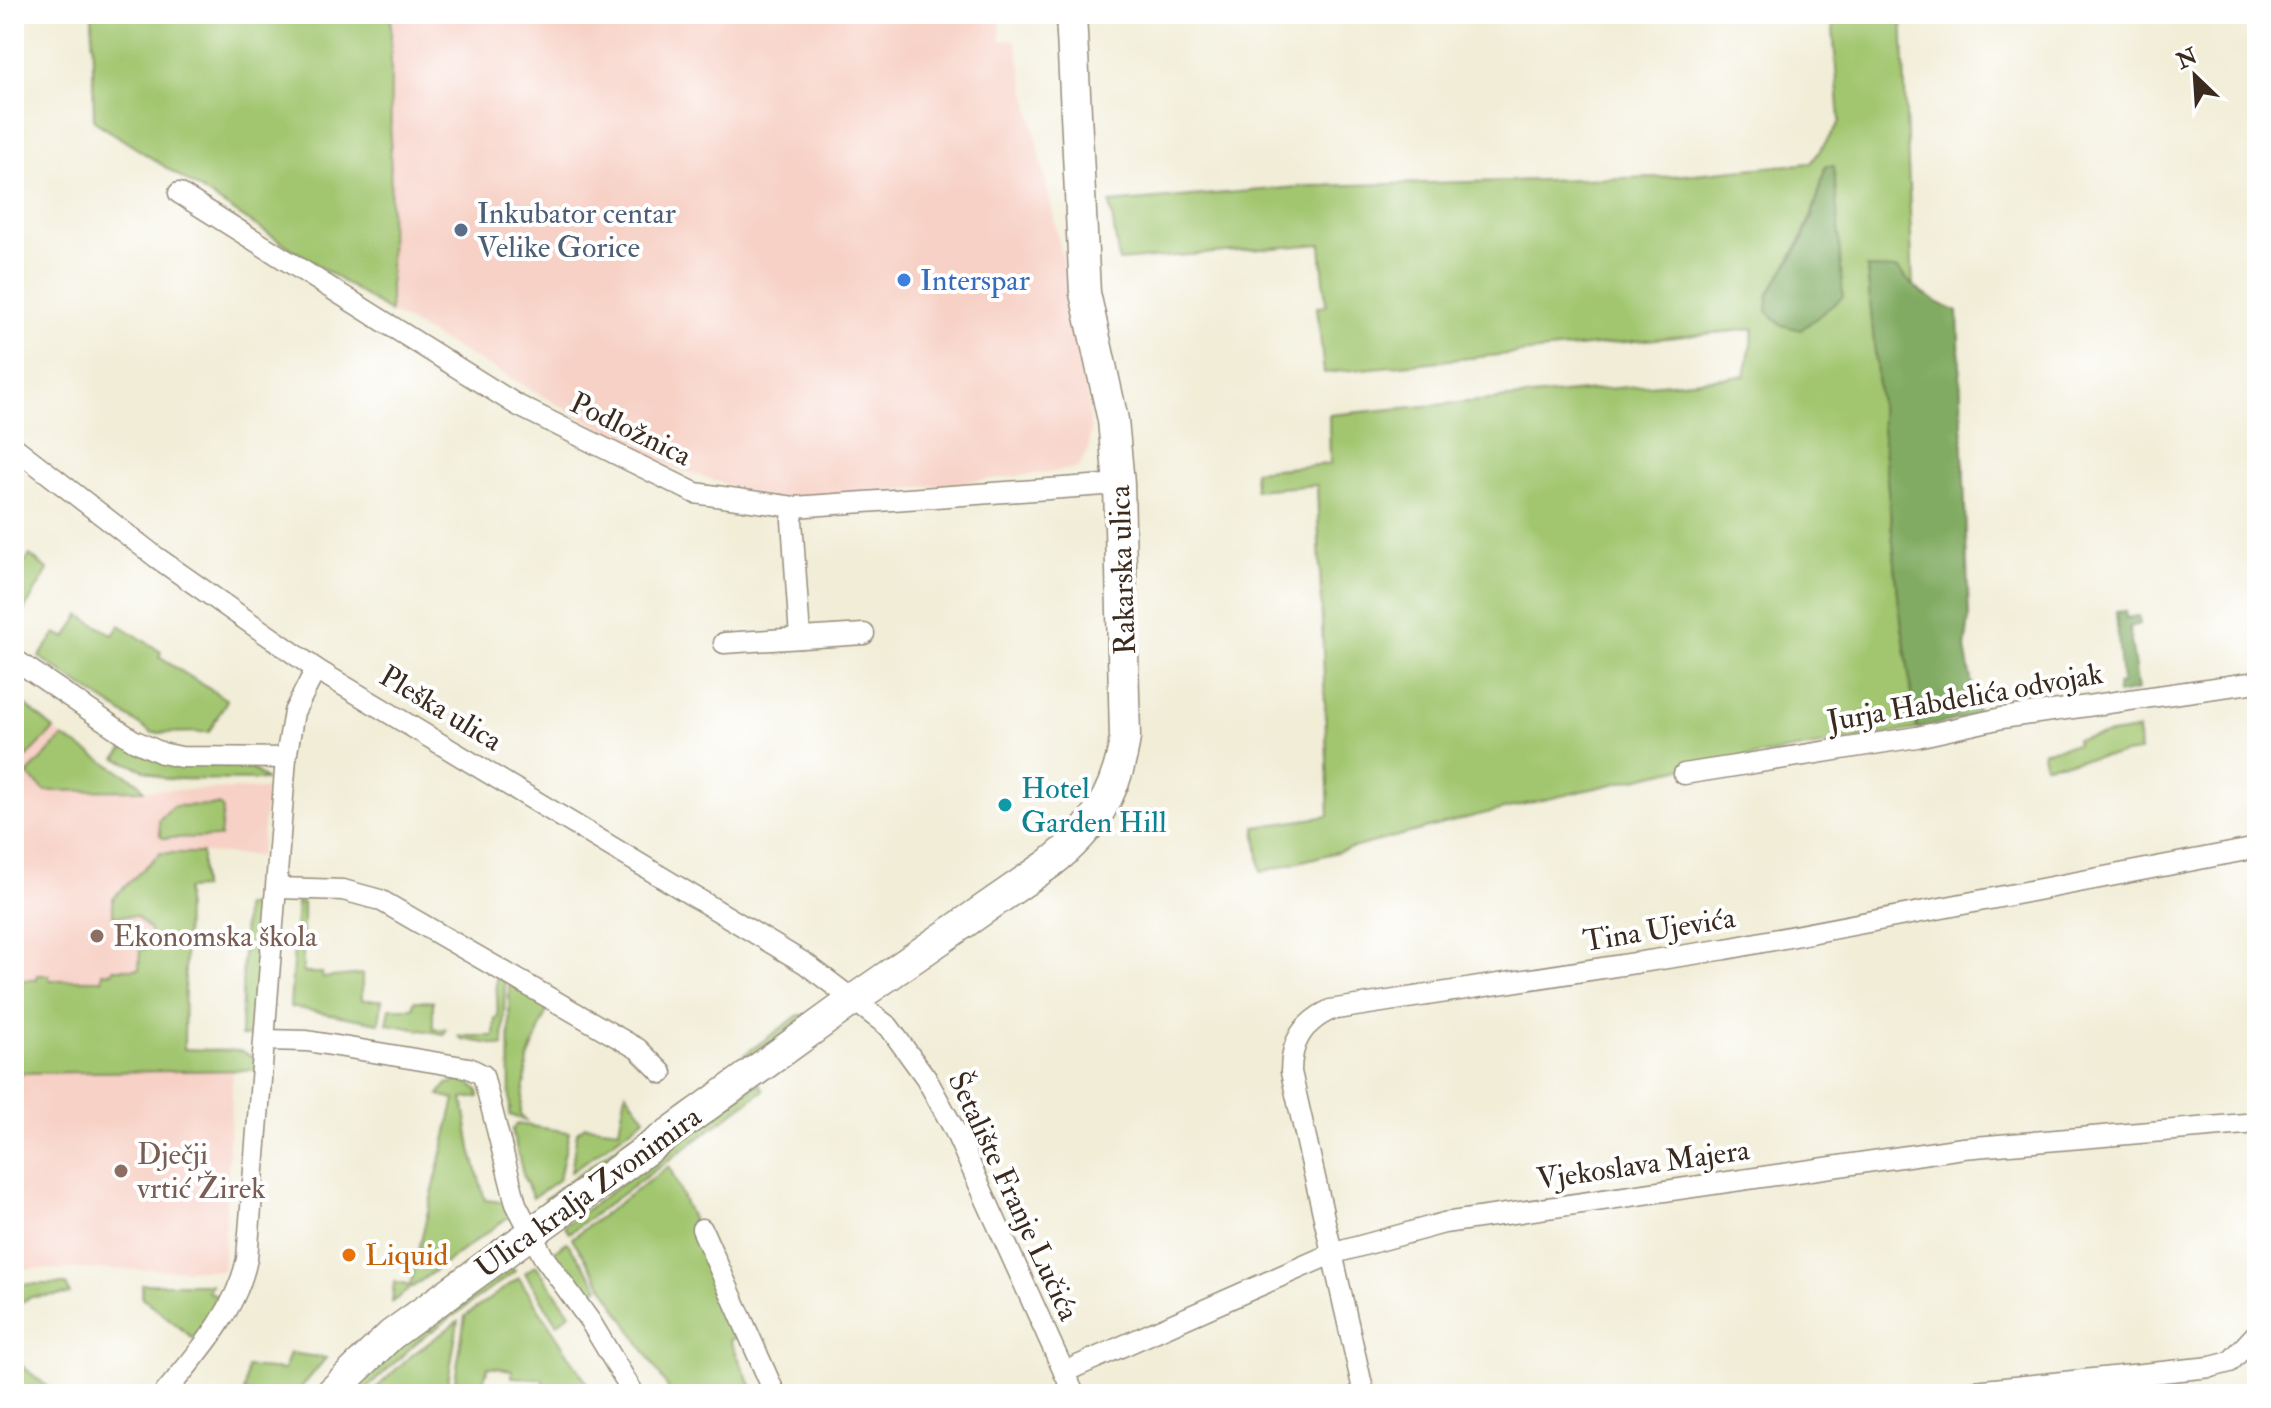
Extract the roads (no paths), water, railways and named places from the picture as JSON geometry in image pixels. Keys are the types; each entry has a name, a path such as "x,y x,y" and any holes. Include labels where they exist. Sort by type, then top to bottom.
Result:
{"main road":[{"name":"Rakarska ulica","path":"853,1000 1062,854 1085,832 1111,794 1121,767 1125,738 1119,484 1113,420 1085,293 1071,14"},
{"name":"Ulica kralja Zvonimira","path":"330,1394 391,1335 853,1000"}],"street":[{"name":"Podložnica","path":"179,193 517,405 646,472 695,493 794,507 1119,484"},
{"name":"Pleška ulica","path":"14,447 156,557 316,669 779,948 853,1000"},
{"path":"794,507 792,520 800,638"},
{"path":"724,643 864,634"},
{"path":"14,659 148,748 181,757 286,758"},
{"path":"164,1394 221,1320 245,1270 279,888 286,758 294,712 316,669"},
{"name":"Jurja Habdelića odvojak","path":"1684,774 1917,737 2002,718 2257,682"},
{"name":"Tina Ujevića","path":"1364,1394 1291,1072 1291,1054 1311,1019 1330,1010 1726,949 2257,848"},
{"path":"279,888 343,890 380,900 638,1049 662,1073"},
{"name":"Šetalište Franje Lučića","path":"853,1000 889,1027 935,1092 1074,1394"},
{"path":"265,1040 307,1041 477,1071 486,1081 504,1167 530,1233 634,1394"},
{"name":"Vjekoslava Majera","path":"1064,1372 1331,1254 1444,1223 1852,1163 2062,1137 2257,1123"},
{"path":"702,1229 775,1394"},
{"path":"1944,1394 2211,1367 2230,1362 2257,1333"}],"place":[{"name":"Inkubator centar Velike Gorice","path":"461,230"},
{"name":"Interspar","path":"904,280"},
{"name":"Hotel Garden Hill","path":"1005,805"},
{"name":"Ekonomska škola","path":"97,936"},
{"name":"Dječji vrtić Žirek","path":"121,1171"},
{"name":"Liquid","path":"349,1255"}]}
